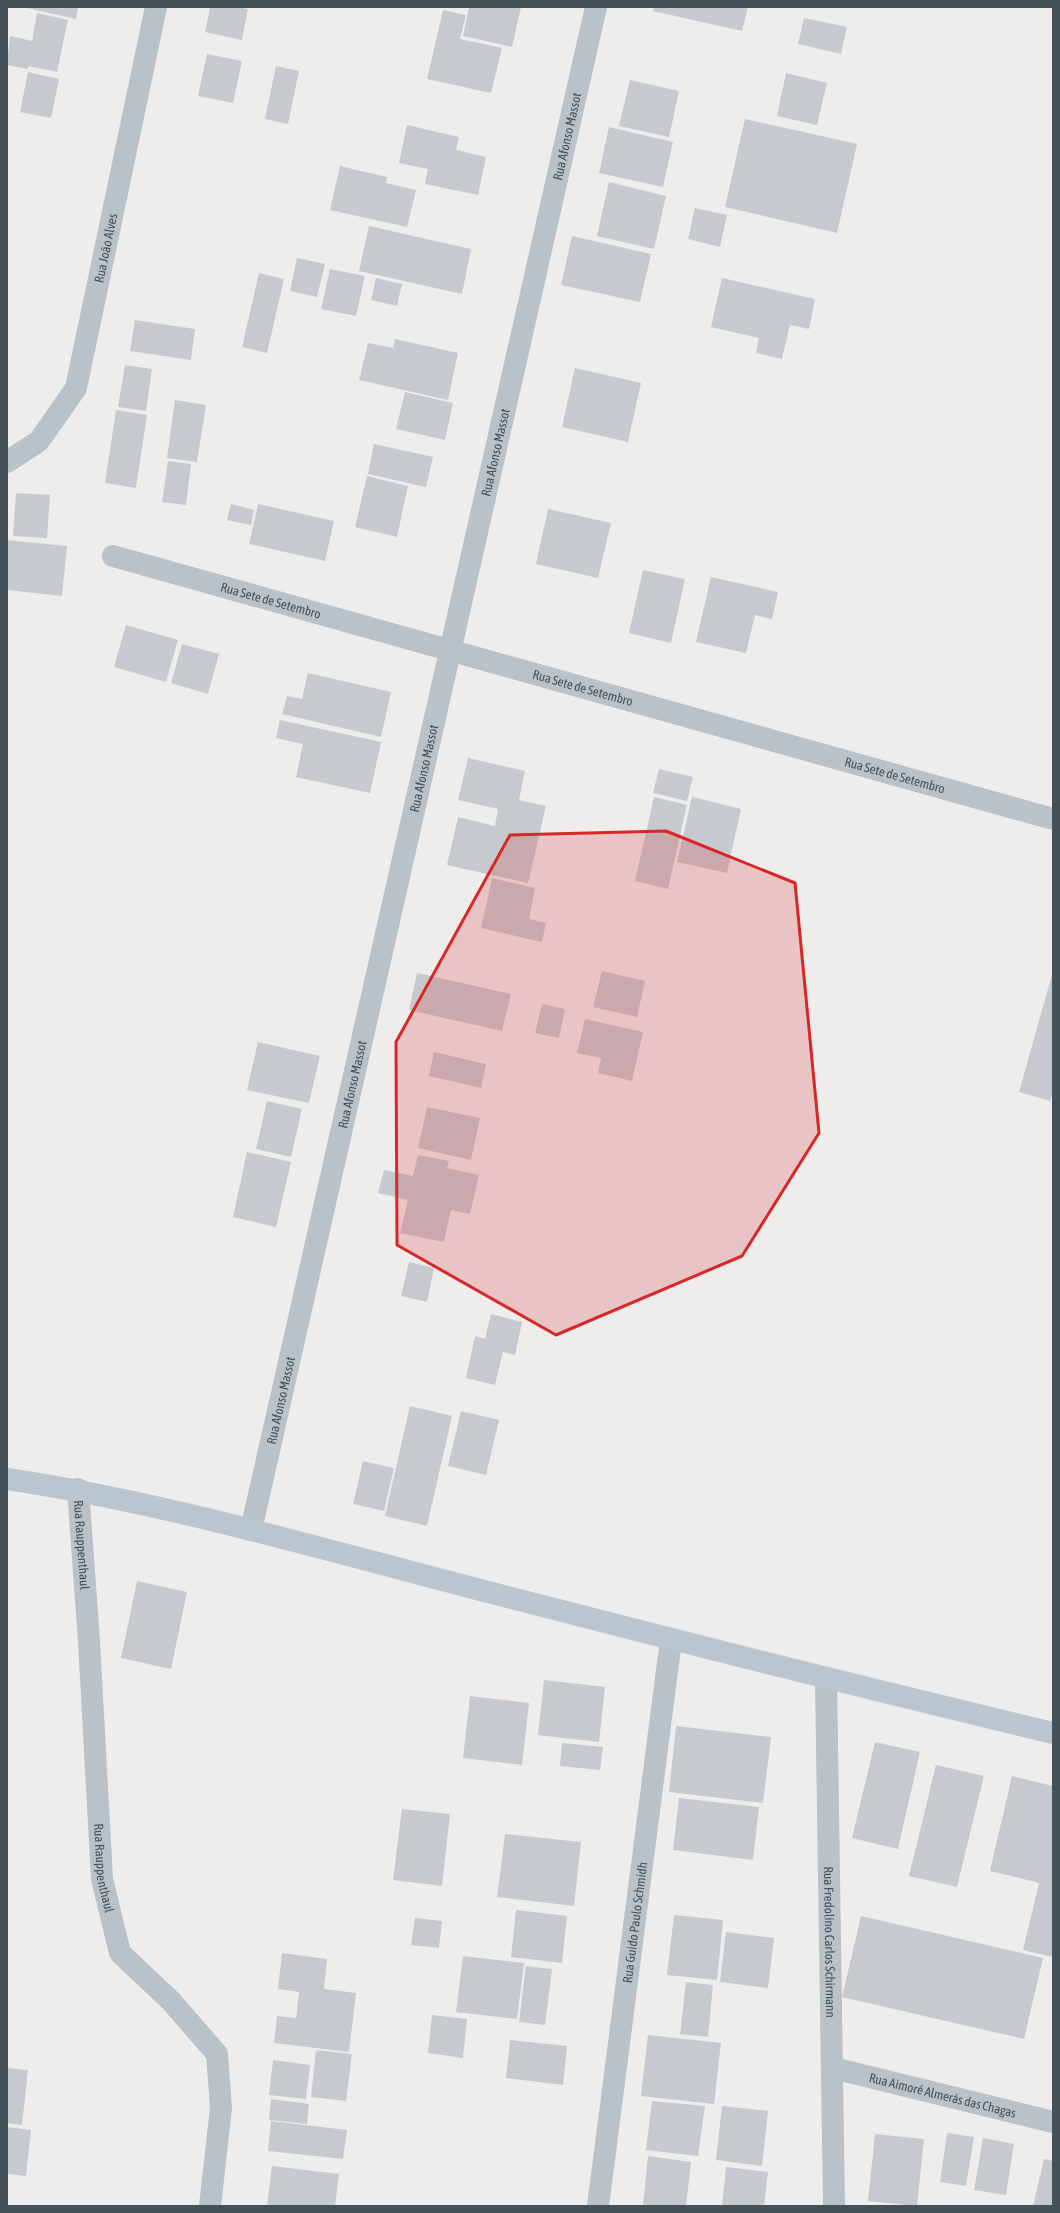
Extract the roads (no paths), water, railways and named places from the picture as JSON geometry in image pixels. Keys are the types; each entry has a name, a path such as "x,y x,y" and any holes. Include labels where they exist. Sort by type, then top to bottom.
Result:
{"main road":[{"path":"7,1479 78,1490 251,1530 671,1640 1053,1733"}],"street":[{"name":"Rua João Alves","path":"7,462 39,441 76,388 156,7"},
{"name":"Rua Afonso Massot","path":"251,1530 452,651 596,7"},
{"name":"Rua Sete de Setembro","path":"112,556 1053,819"},
{"name":"Rua Rauppenthaul","path":"78,1490 89,1648 102,1879 120,1953 171,2001 217,2054 221,2108 210,2206"},
{"name":"Rua Guido Paulo Schmidh","path":"598,2206 671,1640"},
{"name":"Rua Fredolino Carlos Schirmann","path":"826,1678 834,2206"},
{"name":"Rua Aimoré Almerás das Chagas","path":"833,2068 1053,2122"}]}
